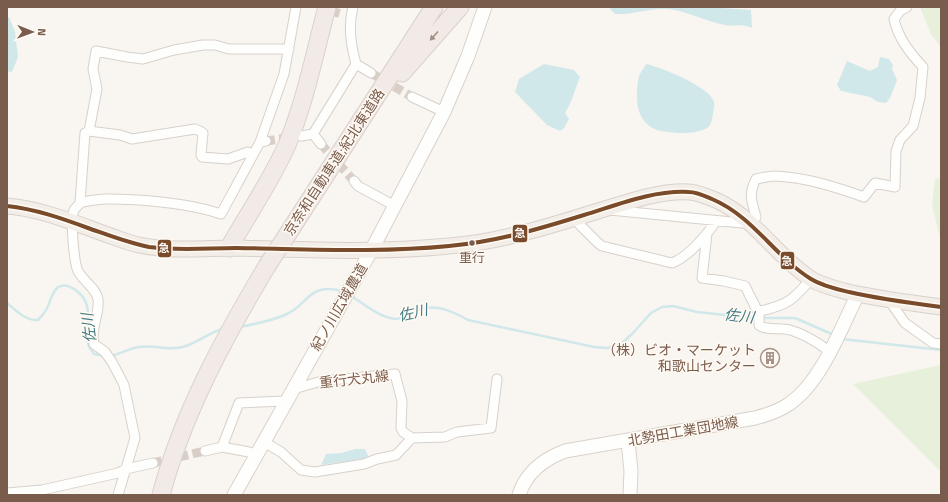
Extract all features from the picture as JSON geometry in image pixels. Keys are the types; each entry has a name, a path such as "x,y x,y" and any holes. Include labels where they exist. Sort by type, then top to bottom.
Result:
{"highway":[{"path":"229,248 233,227 240,207 273,149 285,117 316,7"},
{"path":"350,136 421,7"},
{"name":"京奈和自動車道;紀北東道路","path":"161,495 176,447 191,410 221,346 240,311 301,212 434,7"},
{"path":"301,212 330,176 375,107 413,60 460,7"},
{"path":"229,248 276,167 287,144 302,100 343,11"}],"main road":[{"path":"7,206 43,212 138,245 160,248 189,250 229,248 371,251 450,246 480,242 530,232 573,218 665,193 691,192 732,207 752,224 790,262 811,279 833,288 858,294 941,307"}],"street":[{"path":"118,495 135,438 124,385 112,362 105,352 94,344 92,339 93,324 98,306 98,297 96,292 78,270 72,223 74,209 80,203 92,199 114,198 167,202 199,207 221,214 253,155 263,141 284,74 296,7"},
{"name":"紀ノ川広域農道","path":"234,495 396,206 444,112 468,56 485,7"},
{"path":"602,210 752,224 756,217 751,198 752,187 756,179 773,176 804,180 835,186 864,197 875,183 895,187 896,151 900,140 913,126 920,98 923,67 902,40 896,29 894,19 900,11 907,7"},
{"path":"301,136 313,134 356,64 351,32 343,11"},
{"path":"80,203 84,139 85,133 89,131 97,89 93,69 96,51 143,59 174,50 215,44 229,49 289,49"},
{"path":"356,64 370,73"},
{"path":"412,97 444,112"},
{"path":"89,131 120,135 132,139 195,129 200,130 203,133 202,157 228,159 248,152 253,155"},
{"path":"313,134 321,144"},
{"path":"354,181 358,186 396,206"},
{"path":"573,218 602,246 672,263 678,260 707,234 716,221"},
{"path":"707,234 702,278 745,286 759,316 760,326 788,329 804,334 831,348"},
{"path":"759,316 792,300 811,279"},
{"name":"北勢田工業団地線","path":"519,495 529,476 538,465 552,456 565,451 755,418 782,409 805,390 819,371 858,294"},
{"path":"889,300 905,323 933,344 941,344"},
{"name":"重行犬丸線","path":"293,389 322,381 395,374 402,401 401,428 403,432 412,438"},
{"path":"264,442 281,452 301,470 315,472 364,464 377,459 396,455 412,438 445,437 457,432 491,428 497,379"},
{"path":"222,447 239,402 286,401"},
{"path":"628,441 631,471 630,495"},
{"path":"205,451 222,447 249,452 256,455"},
{"path":"7,493 42,490 118,473 126,468 153,463"}],"green space":[{"path":"920,7 941,7 941,47 931,34"},
{"path":"941,178 941,242 932,205 935,179"},
{"path":"941,365 941,472 853,384"}],"water":[{"path":"611,7 707,7 751,10 752,28 725,25 688,13 665,9 628,14 615,14 610,9"},
{"path":"9,17 15,32 18,57 12,72 7,71 7,18"},
{"path":"880,57 889,59 893,65 892,69 897,80 890,98 886,103 878,102 870,97 841,91 837,85 847,61 870,71 878,67"},
{"path":"544,64 574,70 580,77 572,100 565,113 569,119 564,128 560,131 547,125 515,92 519,79"},
{"path":"646,64 684,78 711,96 714,105 712,121 709,127 695,132 678,133 657,130 646,123 638,108 637,89 638,79"},
{"path":"355,449 365,449 369,458 321,465 326,454 342,453"}],"waterway":[{"name":"佐川","path":"7,303 25,317 38,320 47,308 53,293 57,288 65,286 74,289 82,296 88,308 87,336 89,347 94,354 105,356"},
{"name":"佐川","path":"239,327 270,320 287,314 293,311 311,295 321,290 334,289 343,292"},
{"name":"佐川","path":"351,296 372,310 389,318 402,318 418,310 433,307 457,314 468,320 594,347 608,348 621,344 651,313 662,307 673,306 697,312 753,318 795,318 834,335"},
{"name":"佐川","path":"110,356 145,346 179,348 223,329"},
{"name":"佐川","path":"842,339 941,350"}],"tunnel":[{"path":"318,7 341,14"},
{"path":"371,73 412,97"},
{"path":"266,141 293,137"},
{"path":"321,144 354,181"},
{"path":"153,463 205,451"}],"transit line":[{"name":"急","path":"7,206 48,214 118,239 149,247 182,249 237,248 370,250 449,246 500,238 534,230 649,196 662,193 692,192 712,199 740,216 798,270 820,284 839,290 872,297 941,307"}],"place":[{"name":"重行","path":"472,243"},
{"name":"（株）ビオ・マーケット 和歌山センター","path":"770,358"}]}
